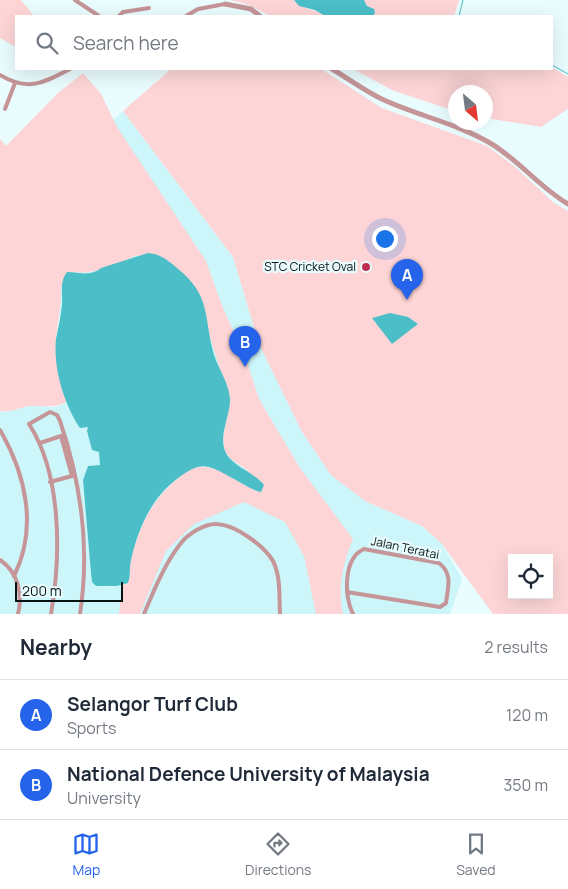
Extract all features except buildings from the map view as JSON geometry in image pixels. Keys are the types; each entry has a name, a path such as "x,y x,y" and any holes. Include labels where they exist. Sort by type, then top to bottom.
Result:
{"street":[{"path":"75,0 96,15"},
{"path":"188,15 198,9 225,4 244,7 258,15"},
{"path":"120,15 123,12 149,8"},
{"path":"0,74 14,83 32,85 46,81 68,70"},
{"path":"334,70 383,100 475,135 491,144 512,159 553,196 568,204"},
{"path":"5,110 14,83"},
{"path":"51,614 55,593 58,531 50,482 40,443 30,424 50,412 54,412 57,415 68,447 80,502 85,551 80,614"},
{"path":"0,430 19,470 26,508 24,552 14,576"},
{"path":"40,443 61,436 72,476 50,482"},
{"path":"144,614 158,582 182,542 200,528 217,524 238,531 263,547 274,563 278,580 280,614"},
{"name":"Jalan Teratai","path":"364,549 439,563 447,569 450,578 446,603 440,607 347,592 350,561 355,553 364,549"},
{"path":"0,560 14,576 20,592 18,614"},
{"path":"347,592 347,602 353,614"}],"shaded area":[{"path":"0,0 21,0 33,15 15,15 15,46 0,38"},
{"path":"230,0 294,0 300,5 323,15 268,15 249,5"},
{"path":"364,0 459,0 454,15 373,15 375,11 367,6"},
{"path":"553,68 568,77 568,109 541,127 493,119 493,85 448,85 448,109 394,91 355,70 553,70"},
{"path":"170,70 323,70 382,108 487,146 514,166 554,203 568,211 568,614 493,614 442,544 422,526 365,501 331,475 302,432 259,344 233,257 123,111"},
{"path":"83,73 101,94 117,127 206,261 221,303 247,362 259,399 300,468 353,539 346,557 342,576 341,604 343,614 316,614 304,556 285,522 244,502 194,524 166,551 140,614 119,614 122,585 128,583 131,560 138,535 148,513 171,484 191,469 205,467 229,475 257,492 247,470 225,453 223,438 230,401 210,337 137,255 97,270 81,273 74,272 61,287 56,349 59,372 67,402 54,406 31,406 0,411 0,139 6,146 58,93"},
{"path":"123,111 233,257 259,344 365,501 422,526 442,544 462,579 450,614 0,614 0,411 8,412 29,406 56,407 67,402 74,418 88,427 99,452 100,465 88,466 83,480 92,582 104,587 122,585 146,515 15,212"}],"water":[{"path":"294,0 364,0 367,6 374,9 375,13 374,15 323,15 315,10 299,6"},
{"path":"148,253 160,256 177,268 196,288 201,298 214,355 227,384 230,396 223,439 225,451 232,461 255,476 264,485 261,492 257,491 221,472 205,466 189,471 178,478 160,495 147,515 134,548 128,583 117,586 96,586 92,582 83,480 88,466 100,465 99,452 92,450 87,431 88,427 80,428 74,418 58,374 56,339 62,309 62,284 67,272 93,272"},
{"path":"390,313 408,317 418,324 392,344 372,318"}],"waterway":[{"path":"459,15 463,0"},
{"path":"553,66 568,74"}],"place":[{"name":"STC Cricket Oval","path":"366,267"},
{"name":"Selangor Turf Club","path":"407,300"},
{"name":"National Defence University of Malaysia","path":"245,367"}]}
